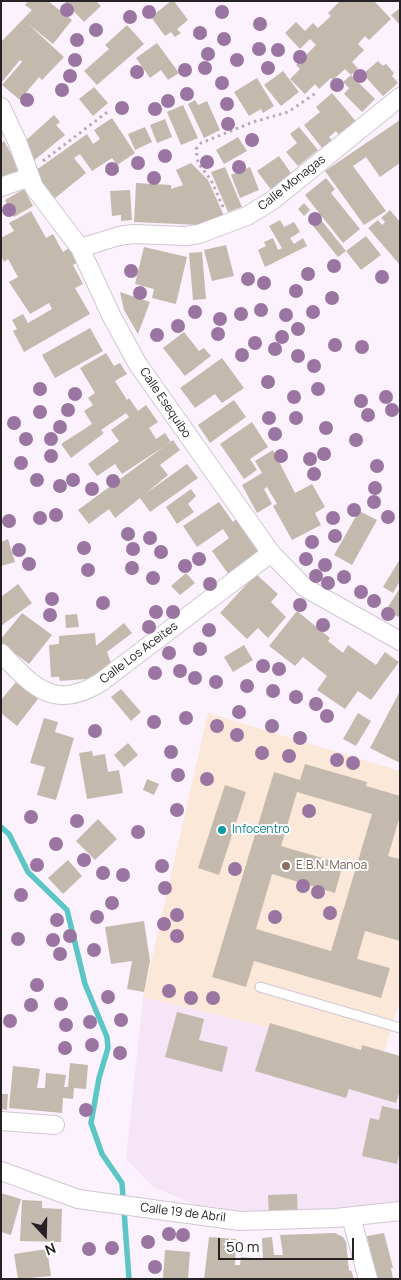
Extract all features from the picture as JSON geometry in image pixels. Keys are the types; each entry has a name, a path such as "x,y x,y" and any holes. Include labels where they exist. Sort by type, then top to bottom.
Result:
{"street":[{"name":"Calle Monagas","path":"80,248 119,236 140,234 186,236 230,224 273,200 400,98"},
{"name":"Calle Esequibo","path":"1,107 29,175 43,200 80,248 108,309 137,362 271,554 304,587 400,641"},
{"path":"1,186 29,175"},
{"name":"Calle Los Aceites","path":"1,653 26,677 48,692 58,696 78,694 101,682 271,554"},
{"path":"1,1121 55,1125"},
{"name":"Calle 19 de Abril","path":"1,1171 78,1199 240,1221 352,1217 400,1211"},
{"path":"352,1217 368,1279"}],"lane":[{"path":"260,987 400,1028"}],"path":[{"path":"230,224 211,180 198,163 196,148 201,143 253,122 288,112 316,93"},
{"path":"29,175 110,110"}],"shaded area":[{"name":"E.B.N. Manoa","path":"208,713 400,771 400,1002 384,1052 362,1045 361,1050 143,997"},
{"path":"143,997 268,1027 362,1045 400,1056 400,1207 235,1214 205,1209 153,1187 126,1159"}],"building":[{"path":"28,1 48,1 72,20 53,44 27,23 64,57 42,80 39,77 20,100 2,85 22,62 20,60 1,83 1,42 32,10 25,5"},
{"path":"64,1 96,1 101,6 84,22"},
{"path":"171,1 174,1 188,20 177,29 181,33 175,37 171,32 165,36 151,17"},
{"path":"340,1 374,1 391,19 369,40 365,36 358,44 364,50 352,62 358,68 351,75 345,69 319,89 315,84 305,94 290,79 300,69 296,65 316,45 310,39 300,49 285,33 296,22 305,31 313,23 318,28 331,16 328,13"},
{"path":"400,8 400,25 391,15"},
{"path":"127,25 144,44 97,85 84,71 109,49 105,45"},
{"path":"157,43 179,73 168,80 161,70 150,78 136,58"},
{"path":"378,61 383,66 386,64 394,73 392,76 398,83 383,96 363,74"},
{"path":"283,71 299,92 281,106 264,85"},
{"path":"351,75 375,99 362,112 344,94 349,88 343,82"},
{"path":"257,78 274,106 263,113 261,109 249,116 234,92"},
{"path":"94,87 108,103 93,116 79,99"},
{"path":"332,93 359,125 342,139 336,131 329,137 332,140 322,148 304,125 320,112 316,107"},
{"path":"195,100 198,105 207,101 220,130 204,138 188,104"},
{"path":"183,105 198,138 181,145 167,112"},
{"path":"54,115 60,122 56,125 65,135 32,162 23,143"},
{"path":"112,118 135,153 117,165 112,158 92,171 80,154 74,158 86,173 54,199 32,173 87,134 93,144 100,139 94,130"},
{"path":"165,119 172,137 157,143 150,125"},
{"path":"400,120 400,163 380,177 366,157 353,166 386,211 364,225 325,171"},
{"path":"145,127 152,142 135,150 128,134"},
{"path":"299,127 318,150 298,166 286,152 297,143 290,134"},
{"path":"238,137 247,151 224,164 216,150"},
{"path":"4,141 22,174 1,184 1,143"},
{"path":"279,156 293,176 272,191 257,171"},
{"path":"191,163 208,180 224,216 200,225 134,222 136,183 171,185 171,189 183,185 176,170"},
{"path":"225,167 242,207 228,212 211,172"},
{"path":"250,167 259,190 240,198 231,175"},
{"path":"326,178 335,189 331,193 360,229 343,243 305,195"},
{"path":"24,189 33,206 14,217 5,200"},
{"path":"130,190 132,220 121,221 121,215 112,216 110,191"},
{"path":"304,203 310,210 304,216 298,209"},
{"path":"390,210 400,222 400,265 368,228 378,220 382,225 385,222 381,218"},
{"path":"31,211 46,238 53,234 63,252 69,248 78,262 73,265 83,284 75,288 90,314 24,352 13,331 17,329 12,320 23,314 28,323 52,309 49,303 30,314 9,282 18,277 8,259 4,262 1,256 1,238 14,231 9,223"},
{"path":"280,220 284,227 294,222 300,232 290,238 294,244 303,238 307,246 265,267 258,250 266,246 264,242 273,238 278,250 282,248 269,226"},
{"path":"321,220 346,251 338,257 313,226"},
{"path":"366,236 381,255 361,270 346,251"},
{"path":"226,245 234,276 212,281 204,250"},
{"path":"144,247 187,257 176,304 152,298 154,289 135,284"},
{"path":"202,252 206,299 193,300 189,253"},
{"path":"120,292 150,302 138,334 124,310"},
{"path":"90,328 103,351 55,378 42,355"},
{"path":"184,332 199,351 204,348 211,356 185,376 163,348"},
{"path":"106,353 114,366 120,363 127,374 115,381 127,400 129,398 138,411 146,405 158,422 149,428 156,439 165,433 171,442 122,474 115,464 97,476 88,464 119,441 111,430 129,417 126,413 101,430 104,433 71,458 61,444 92,424 84,411 93,405 88,398 95,393 80,368"},
{"path":"222,358 244,388 222,403 215,394 195,408 180,388"},
{"path":"234,400 246,417 210,443 198,425"},
{"path":"252,422 268,447 250,459 257,470 244,479 220,444"},
{"path":"173,440 180,450 160,465 168,475 145,494 187,464 198,478 150,512 140,498 115,518 109,509 89,524 78,510"},
{"path":"273,450 295,493 312,484 325,507 315,513 321,525 292,540 273,506 277,504 267,487 264,489 272,504 257,513 242,485 262,473 255,461"},
{"path":"191,489 196,496 188,504 194,512 177,524 166,507"},
{"path":"219,502 233,522 236,519 260,554 229,575 212,551 229,538 223,529 197,547 183,526"},
{"path":"359,511 377,520 352,565 334,555"},
{"path":"8,539 15,562 1,566 1,542"},
{"path":"400,559 400,581 393,593 383,587"},
{"path":"186,573 195,583 180,595 171,586"},
{"path":"256,574 278,594 271,602 286,617 268,638 258,628 247,639 220,613"},
{"path":"18,584 32,603 1,626 1,597"},
{"path":"400,588 400,614 398,617 386,610"},
{"path":"297,611 330,638 328,641 343,653 348,645 376,665 385,652 399,662 371,700 358,691 345,709 317,690 327,676 303,657 295,666 269,646"},
{"path":"22,613 52,635 29,664 1,643 1,639"},
{"path":"77,614 79,627 66,628 65,615"},
{"path":"124,623 132,633 107,652 113,668 98,678 60,681 59,677 51,677 49,645 59,644 59,636 95,633 96,646"},
{"path":"244,645 253,660 233,672 224,657"},
{"path":"16,682 38,699 17,726 1,713 1,700"},
{"path":"121,689 141,712 131,721 111,697"},
{"path":"400,691 400,763 370,748"},
{"path":"358,713 371,721 356,746 343,739"},
{"path":"44,718 58,722 55,732 74,738 56,800 37,795 45,767 30,763"},
{"path":"128,743 138,755 124,767 114,755"},
{"path":"92,751 93,756 105,754 108,772 119,770 123,793 87,799 79,753"},
{"path":"305,764 367,782 366,786 400,796 400,816 388,856 400,859 400,941 365,931 357,959 390,968 381,998 254,961 246,987 212,977 274,772 300,780","holes":["297,792 372,814 331,951 256,929 272,874 335,893 343,864 281,846"]},
{"path":"147,779 159,784 154,795 143,790"},
{"name":"Infocentro","path":"225,785 246,792 219,875 198,868"},
{"path":"98,819 117,839 95,860 76,841"},
{"path":"68,860 82,876 63,894 48,878"},
{"path":"144,921 150,961 144,992 127,989 132,961 111,964 105,927"},
{"path":"177,1012 204,1019 199,1040 228,1047 222,1072 165,1057"},
{"path":"270,1023 361,1050 362,1045 400,1056 400,1090 396,1103 349,1089 346,1098 255,1071"},
{"path":"70,1063 88,1065 86,1089 74,1088 73,1099 63,1098 62,1113 9,1108 13,1066 40,1069 37,1088 45,1088 46,1073 66,1075 64,1087 68,1087"},
{"path":"1,1094 8,1094 7,1110 1,1109"},
{"path":"382,1106 400,1110 400,1150 397,1164 362,1156 370,1118 379,1120"},
{"path":"1,1193 21,1199 11,1235 1,1232"},
{"path":"297,1194 298,1218 269,1218 268,1195"},
{"path":"22,1200 42,1201 42,1208 62,1209 61,1242 20,1241"},
{"path":"335,1233 343,1237 346,1242 349,1271 351,1270 354,1279 204,1279 209,1237 236,1239 235,1265 240,1265 241,1257 263,1259 262,1238 272,1237 274,1255 283,1255 280,1235"},
{"path":"384,1233 393,1268 391,1268 393,1279 376,1279 367,1236"},
{"path":"47,1249 51,1276 18,1279 14,1254"},
{"path":"165,1250 190,1252 188,1279 163,1279"}],"waterway":[{"path":"1,827 9,834 28,872 67,910 85,984 107,1037 108,1048 99,1078 91,1123 102,1154 122,1183 129,1279"}],"place":[{"name":"Infocentro","path":"222,830"},
{"name":"E.B.N. Manoa","path":"286,866"}]}
